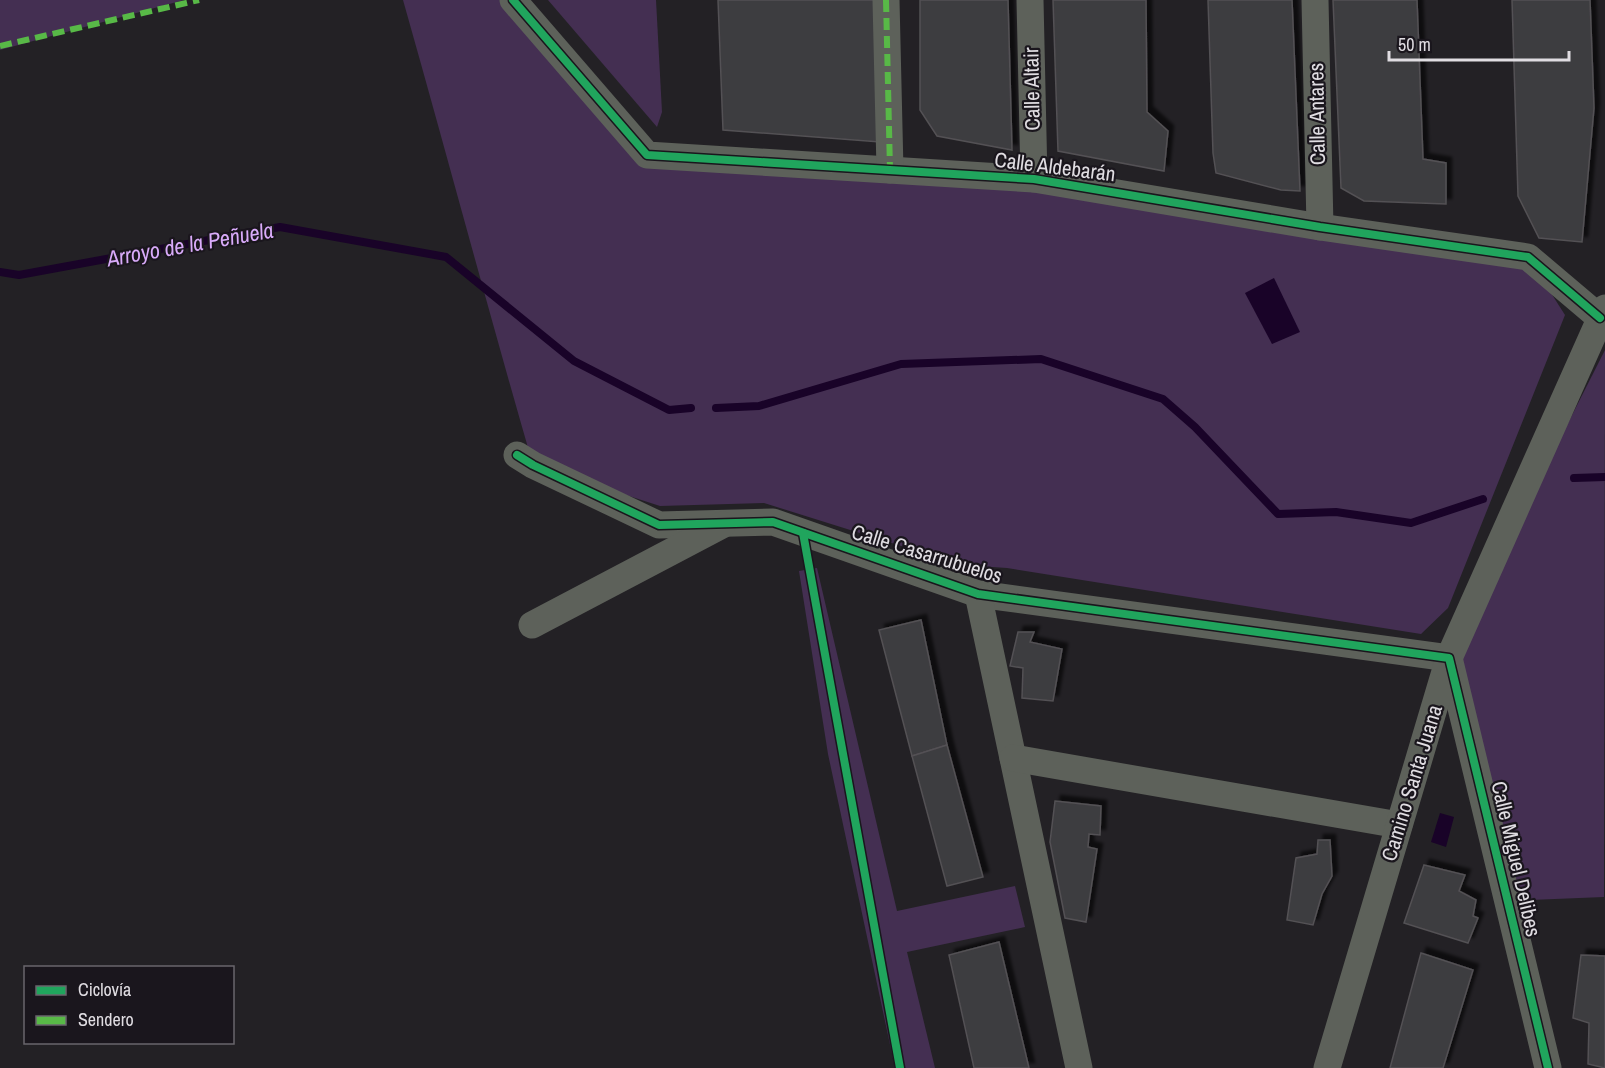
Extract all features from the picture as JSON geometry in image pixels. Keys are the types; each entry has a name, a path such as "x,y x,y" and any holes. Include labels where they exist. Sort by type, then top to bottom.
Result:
{"street":[{"name":"Calle Aldebarán","path":"513,0 647,155 1034,179 1320,227 1528,256 1603,313"},
{"path":"886,0 890,170"},
{"name":"Calle Altair","path":"1030,0 1034,179"},
{"name":"Calle Antares","path":"1315,0 1320,227"},
{"name":"Camino Santa Juana","path":"1327,1068 1449,658 1603,313"},
{"name":"Calle Casarrubuelos","path":"517,455 533,465 659,525 773,522 978,594 1449,658"},
{"path":"532,625 726,523"},
{"name":"Calle Casarrubuelos","path":"978,594 1079,1068"},
{"name":"Calle Miguel Delibes","path":"1449,658 1548,1068"},
{"path":"1013,758 1399,825"}],"shaded area":[{"path":"0,0 184,0 0,50"},
{"path":"403,0 513,0 647,155 1034,179 1528,257 1565,315 1448,608 1421,634 1007,568 962,565 764,503 660,506 533,465"},
{"path":"548,0 656,0 662,112 657,127"},
{"path":"1274,278 1300,332 1272,344 1245,293"},
{"path":"1605,350 1604,897 1507,901 1449,658"},
{"path":"817,568 897,911 1015,886 1025,927 907,952 935,1068 895,1068 828,754 799,571"},
{"path":"1440,813 1454,817 1446,847 1431,842"}],"building":[{"path":"718,0 877,0 880,142 723,130"},
{"path":"920,0 1008,0 1012,150 937,136 920,110"},
{"path":"1053,0 1146,0 1147,112 1168,131 1164,171 1058,151"},
{"path":"1208,0 1292,0 1300,191 1281,190 1216,173 1213,153"},
{"path":"1333,0 1417,0 1423,159 1446,163 1446,204 1364,201 1341,188"},
{"path":"1512,0 1590,0 1594,108 1582,242 1539,238 1518,196"},
{"path":"921,620 947,745 912,756 879,630"},
{"path":"1018,632 1034,632 1030,642 1062,649 1053,701 1022,698 1023,668 1010,666"},
{"path":"947,745 983,877 947,886 912,756"},
{"path":"1055,801 1101,806 1100,835 1089,834 1088,847 1097,849 1086,922 1065,918 1050,842"},
{"path":"1318,840 1330,840 1332,876 1322,894 1313,925 1287,920 1296,858 1317,854"},
{"path":"1424,865 1465,875 1459,891 1476,900 1473,916 1478,918 1468,943 1404,923"},
{"path":"999,942 1029,1068 974,1068 949,955"},
{"path":"1421,953 1473,970 1443,1068 1390,1068"},
{"path":"1581,955 1605,956 1605,1068 1588,1064 1589,1023 1573,1018"}],"waterway":[{"name":"Arroyo de la Peñuela","path":"0,272 19,275 280,227 446,257 574,361 669,410 691,408"},
{"name":"Arroyo de la Peñuela","path":"716,408 759,406 901,364 1041,359 1163,399 1195,427 1278,514 1336,512 1411,523 1483,499"},
{"name":"Arroyo de la Peñuela","path":"1574,478 1605,477"}],"marked path":[{"path":"0,46 199,0"},
{"path":"886,0 890,170"}],"cycle path":[{"path":"513,0 647,155 1034,179 1320,227 1528,257 1600,318"},
{"path":"517,455 533,465 659,525 773,522 978,594 1449,658 1548,1068"},
{"path":"803,533 900,1068"}]}
